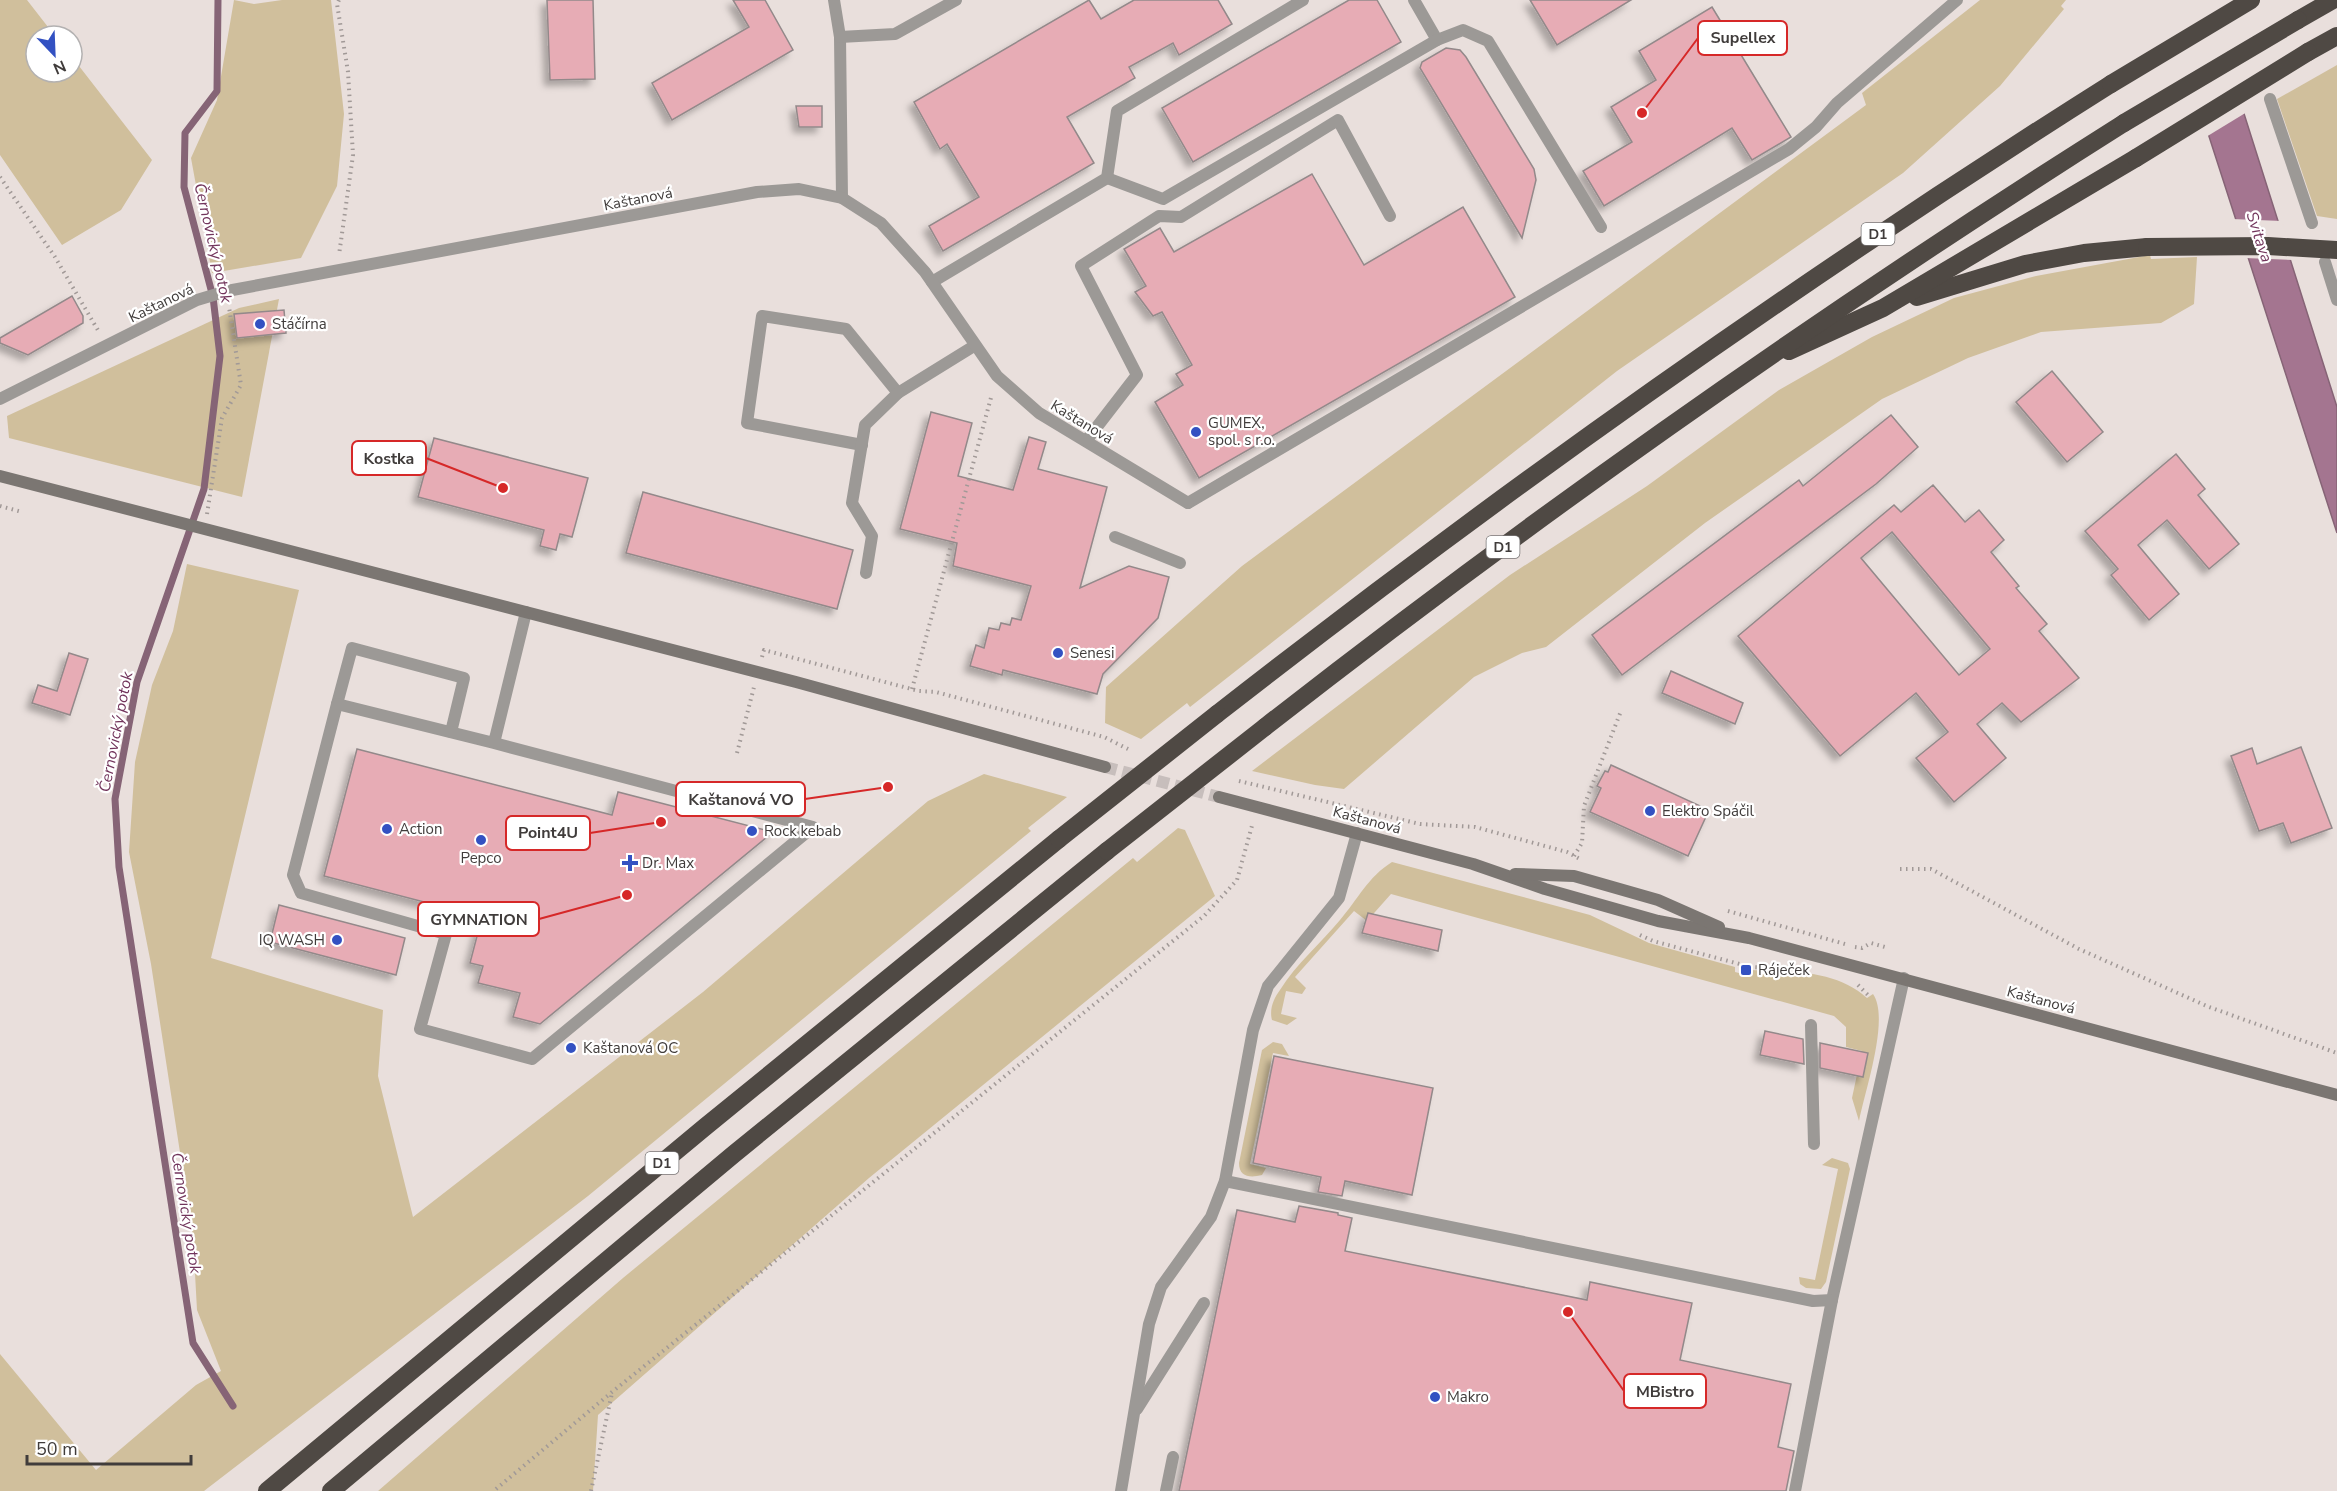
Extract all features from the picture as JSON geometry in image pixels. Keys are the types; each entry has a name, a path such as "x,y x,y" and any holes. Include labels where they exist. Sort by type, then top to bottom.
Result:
{"highway":[{"name":"D1","path":"267,1491 705,1127 1059,839 1367,596 1649,391 1953,184 2111,84 2251,0"},
{"name":"D1","path":"331,1491 762,1131 1107,851 1401,621 1743,372 1973,218 2124,123 2333,0"},
{"path":"1743,372 1883,308 2337,36"},
{"path":"1883,308 2025,264 2084,253 2147,247 2258,246 2331,256"}],"main road":[{"path":"0,476 526,612 1106,767"},
{"name":"Kaštanová","path":"1219,797 1508,874 1545,889 1658,921 1737,935 2337,1095"},
{"name":"Kaštanová","path":"1508,874 1574,876 1658,900 1737,935"}],"street":[{"path":"834,0 840,36 842,198"},
{"path":"840,36 895,34 956,0"},
{"path":"1107,178 1117,111 1303,0"},
{"path":"1413,0 1437,40"},
{"name":"Kaštanová","path":"0,399 197,300 227,291 758,192 799,189 842,198 881,223 932,282 974,346 997,376 1040,413 1188,503 1789,149 1816,126 1837,103 1957,0"},
{"path":"1107,178 1163,200 1437,40 1463,30 1488,41 1600,227"},
{"path":"2270,99 2312,223"},
{"path":"1086,441 1137,375 1081,266 1159,216 1181,217 1338,120 1390,216"},
{"path":"932,282 1107,178"},
{"path":"2331,256 2337,300"},
{"path":"862,445 747,423 762,316 846,328 898,393"},
{"path":"866,573 872,536 852,503 865,425 898,393 974,346"},
{"path":"1115,537 1180,563"},
{"path":"494,743 526,612"},
{"path":"337,704 813,826 532,1059 420,1029 446,934 301,893 293,875 337,704 352,648 464,678 451,732"},
{"path":"1121,1491 1149,1324 1161,1287 1211,1217 1225,1181 1253,1030 1268,986 1339,898 1357,833"},
{"path":"1795,1491 1832,1300 1904,978"},
{"path":"1811,1025 1814,1144"},
{"path":"1225,1181 1813,1301 1832,1300"},
{"path":"1133,1415 1204,1303"},
{"path":"1166,1491 1173,1457"}],"path":[{"path":"337,271 352,155 348,72 337,4 339,0"},
{"path":"0,177 55,257 106,346"},
{"path":"204,530 212,492 222,418 241,385 227,291"},
{"path":"912,689 997,376"},
{"path":"0,506 22,512"},
{"path":"1574,856 1582,843 1584,806 1621,711"},
{"path":"496,1489 612,1392 1204,916 1237,880 1257,807"},
{"path":"1900,869 1931,869 2079,949 2209,1007 2337,1053"},
{"path":"591,1491 612,1392"}],"shaded area":[{"path":"0,0 27,0 46,24 24,24 24,84 84,84 84,72 152,160 121,210 62,245 0,155"},
{"path":"234,0 254,4 282,0 331,0 344,114 337,186 301,258 212,273 191,158 217,100"},
{"path":"1980,0 2066,0 2061,6 2064,9 2000,86 1903,173 1617,371 1190,707 1187,703 1141,739 1105,723 1106,687 1242,566 1866,105 1862,93"},
{"path":"2337,65 2337,219 2317,216 2277,99"},
{"path":"2150,255 2151,259 2197,257 2194,304 2161,323 2041,332 1968,358 1882,399 1705,523 1546,647 1522,653 1474,677 1344,789 1252,771 1510,575 1647,486 1779,390 1872,337 1954,298 2036,276"},
{"path":"279,299 242,497 9,438 7,416 239,308"},
{"path":"187,564 299,590 211,958 383,1010 378,1076 413,1217 703,992 928,801 984,774 1067,797 1028,828 1031,831 588,1196 204,1491 0,1491 0,1354 96,1470 196,1385 221,1371 197,1310 193,1237 151,964 129,852 135,762 152,685 173,631"},
{"path":"1178,828 1185,830 1215,896 869,1178 598,1415 593,1491 378,1491 623,1278 1133,858 1137,862"},
{"path":"1392,862 1590,915 1649,943 1735,967 1735,972 1747,975 1749,970 1811,974 1841,982 1867,998 1873,994 1878,1005 1878,1037 1859,1121 1852,1098 1862,1051 1846,1047 1846,1027 1834,1016 1391,894 1367,921 1354,911 1295,977 1306,988 1302,994 1286,991 1281,1014 1297,1018 1287,1025 1272,1020 1273,1004 1286,980 1340,920 1370,881"},
{"path":"1273,1042 1282,1044 1289,1056 1273,1053 1250,1164 1266,1168 1262,1175 1249,1176 1243,1174 1239,1163 1262,1050"},
{"path":"1832,1158 1848,1163 1850,1169 1826,1282 1821,1289 1806,1288 1800,1284 1799,1277 1815,1280 1838,1169 1822,1165"}],"water":[{"name":"Svitava","path":"2165,0 2208,0 2337,407 2337,533"}],"pier":[{"path":"2162,0 2211,0 2247,112 2206,137"},
{"path":"2232,219 2282,221 2293,260 2245,258"}],"building":[{"path":"547,0 593,0 595,79 550,80"},
{"path":"733,0 765,0 793,50 672,120 652,83 749,27"},
{"path":"1089,0 1101,19 1134,0 1218,0 1232,24 1179,55 1173,43 1129,67 1135,78 1067,117 1094,163 943,251 929,226 979,197 947,144 940,149 914,102"},
{"path":"1349,0 1377,0 1401,42 1193,162 1162,108"},
{"path":"1530,0 1631,0 1557,45"},
{"path":"1712,7 1791,137 1752,160 1732,128 1604,206 1583,171 1632,142 1611,107 1656,80 1639,51"},
{"path":"1446,48 1460,50 1466,57 1534,169 1536,180 1522,238 1420,68 1422,62"},
{"path":"796,106 822,106 822,127 799,127"},
{"path":"1312,174 1364,265 1463,207 1515,297 1199,478 1155,402 1183,385 1176,374 1192,365 1162,312 1153,316 1135,292 1146,286 1124,249 1160,228 1174,252"},
{"path":"72,296 83,316 83,323 28,355 0,343 0,338"},
{"name":"Stáčírna","path":"284,310 286,333 237,338 234,314"},
{"path":"2052,371 2103,432 2067,462 2016,402"},
{"path":"931,412 972,423 958,476 1013,490 1029,437 1046,442 1038,469 1107,487 1080,588 1129,566 1169,577 1158,618 1103,674 1097,694 1003,670 1002,675 970,666 976,645 984,648 989,628 999,630 1001,623 1010,625 1012,618 1021,620 1031,586 953,566 957,543 900,529"},
{"path":"1891,415 1918,447 1876,484 1622,675 1592,635 1799,480 1803,486"},
{"path":"434,438 588,478 572,537 560,534 556,550 540,546 544,530 418,497"},
{"path":"2176,454 2205,489 2198,495 2239,544 2209,569 2167,520 2138,545 2179,594 2149,620 2111,575 2118,569 2085,531"},
{"path":"1933,485 1965,522 1979,510 2004,540 1991,552 2019,586 2016,588 2047,624 2039,631 2079,678 2021,722 2002,703 1977,724 2006,758 1954,802 1916,758 1948,732 1916,693 1840,756 1738,636 1894,505 1901,512","holes":["1892,532 1990,649 1959,675 1861,558"]},
{"path":"643,492 853,550 837,609 626,553"},
{"path":"69,653 88,659 70,715 32,703 38,685 57,691"},
{"path":"1671,671 1743,703 1735,724 1662,693"},
{"path":"2301,747 2332,828 2291,843 2283,823 2259,831 2231,756 2252,748 2257,764"},
{"path":"357,749 612,815 618,792 773,832 540,1024 513,1017 520,993 478,983 483,966 470,963 482,917 324,876"},
{"name":"Elektro Spáčil","path":"1611,765 1709,810 1688,856 1590,812 1601,788 1597,786"},
{"name":"IQ WASH","path":"279,905 405,938 396,975 270,942"},
{"path":"1368,913 1442,930 1438,951 1362,933"},
{"path":"1765,1031 1803,1039 1804,1064 1760,1055"},
{"path":"1820,1043 1868,1053 1863,1077 1820,1068"},
{"path":"1274,1056 1433,1088 1412,1195 1345,1181 1342,1196 1318,1192 1321,1177 1253,1163"},
{"name":"Makro","path":"1299,1206 1352,1218 1345,1251 1587,1300 1590,1282 1692,1303 1680,1360 1791,1384 1778,1447 1794,1451 1786,1491 1179,1491 1237,1210 1295,1222"}],"waterway":[{"name":"Černovický potok","path":"218,0 217,91 185,133 184,187 213,297 220,356 204,489 137,682 115,799 119,867 193,1343 233,1406"}],"tunnel":[{"path":"1105,767 1219,797"}],"place":[{"name":"Supellex","path":"1642,113"},
{"name":"Stáčírna","path":"260,324"},
{"name":"GUMEX, spol. s r.o.","path":"1196,432"},
{"name":"Kostka","path":"503,488"},
{"name":"Senesi","path":"1058,653"},
{"name":"Kaštanová VO","path":"888,787"},
{"name":"Elektro Spáčil","path":"1650,811"},
{"name":"Point4U","path":"661,822"},
{"name":"Action","path":"387,829"},
{"name":"Rock kebab","path":"752,831"},
{"name":"Pepco","path":"481,840"},
{"name":"Dr. Max","path":"630,863"},
{"name":"GYMNATION","path":"627,895"},
{"name":"IQ WASH","path":"337,940"},
{"name":"Ráječek","path":"1746,970"},
{"name":"Kaštanová OC","path":"571,1048"},
{"name":"MBistro","path":"1568,1312"},
{"name":"Makro","path":"1435,1397"}]}
